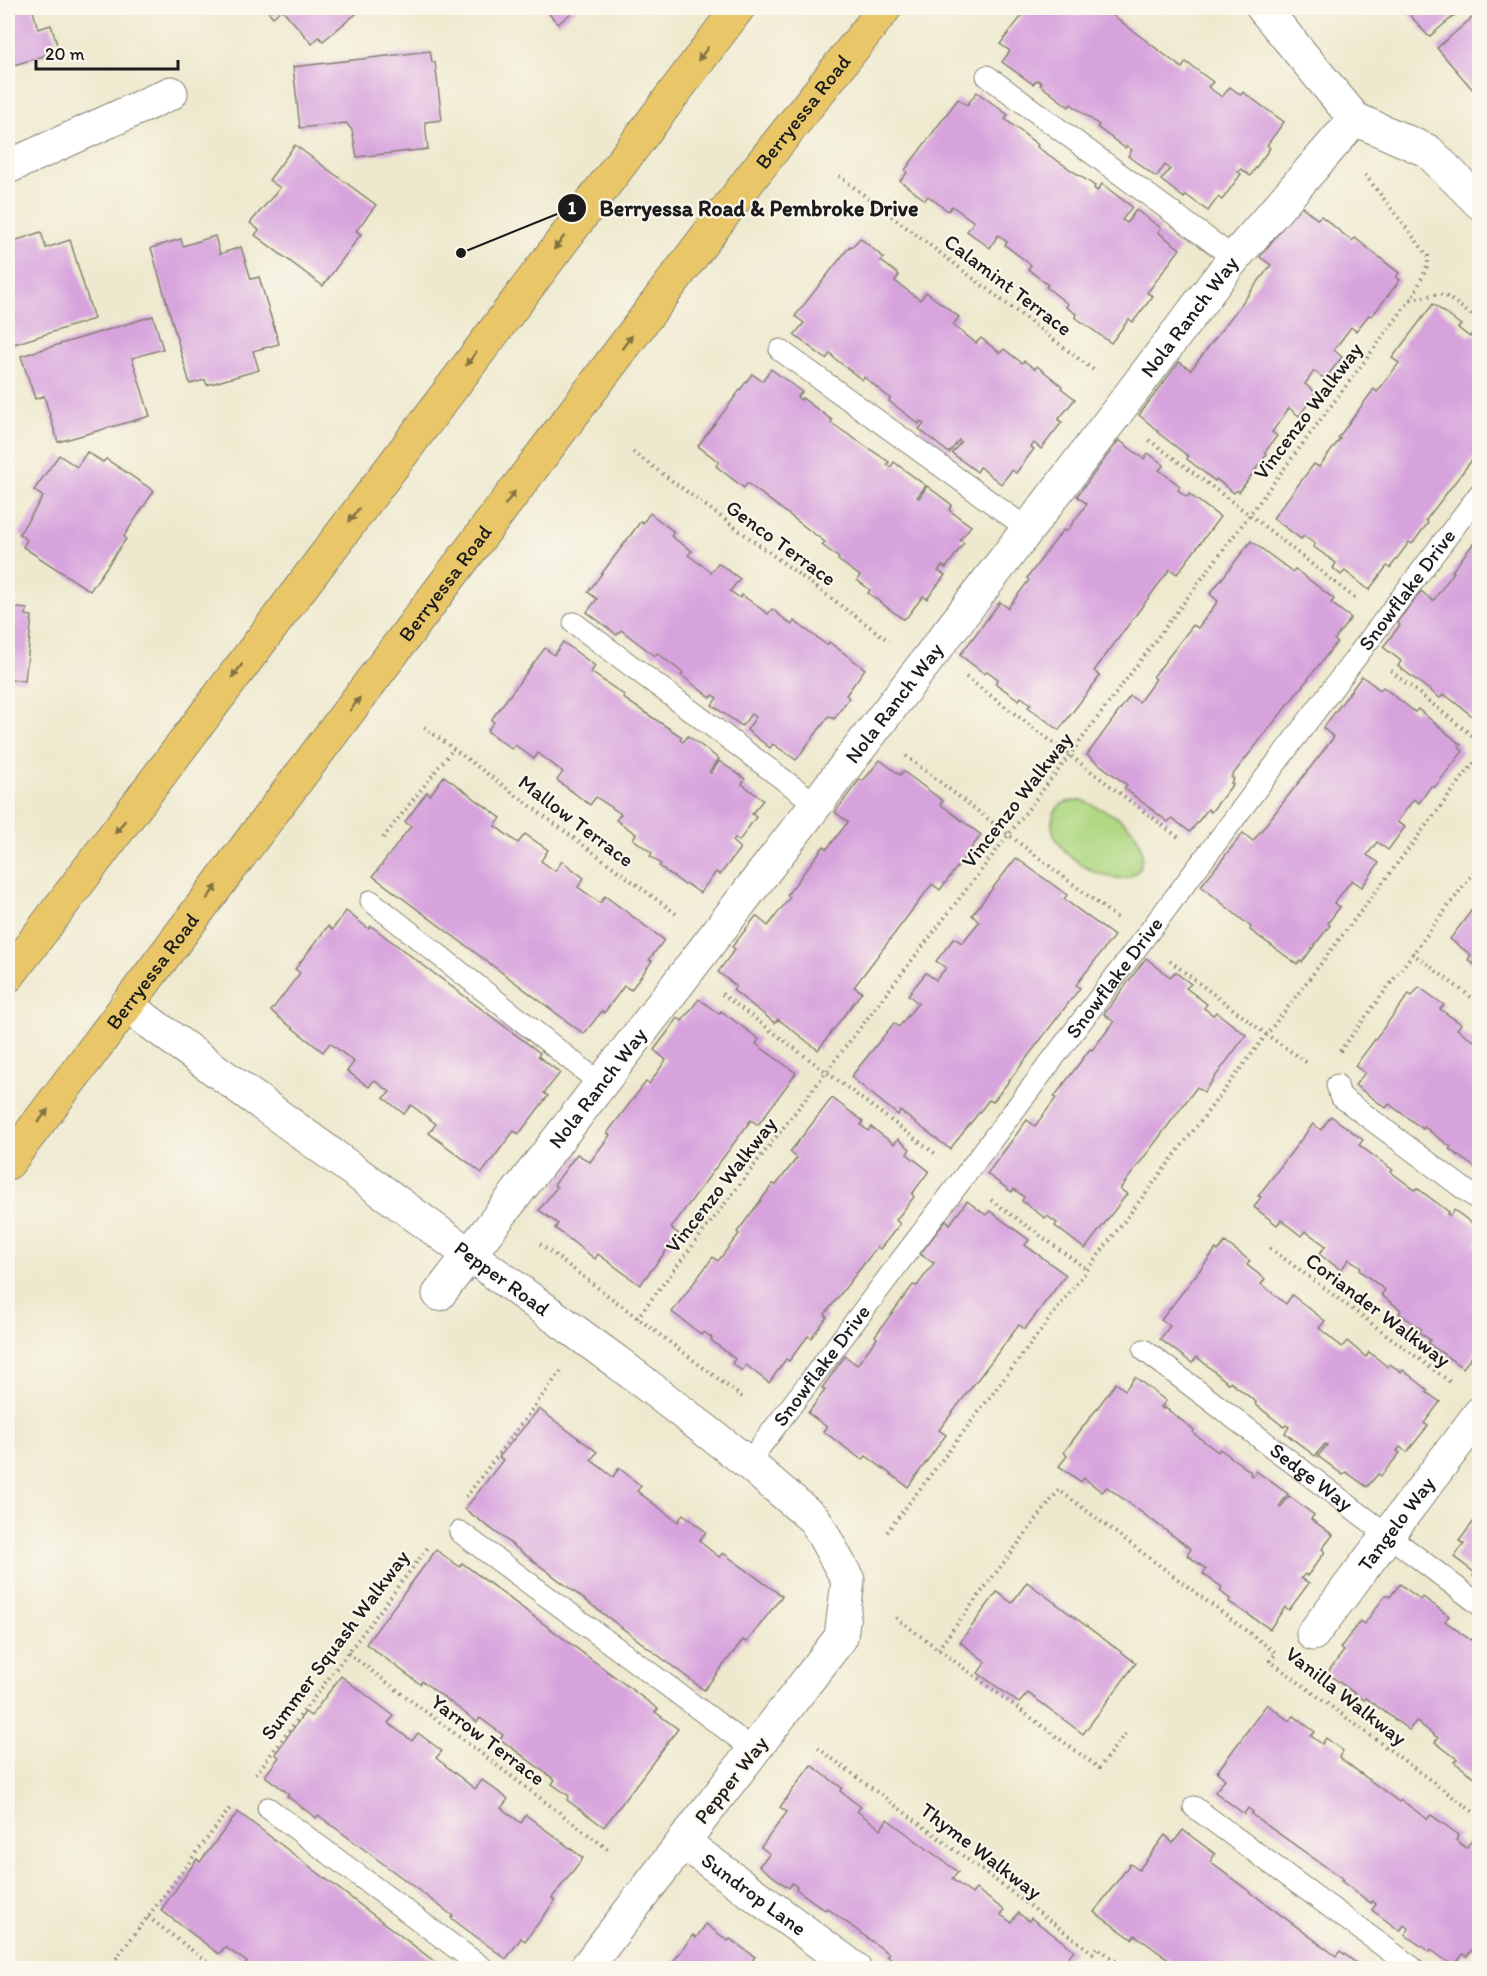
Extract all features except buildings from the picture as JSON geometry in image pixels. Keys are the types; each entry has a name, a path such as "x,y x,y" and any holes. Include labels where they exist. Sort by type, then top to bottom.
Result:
{"main road":[{"path":"8,976 506,312 738,8"},
{"name":"Berryessa Road","path":"8,1163 756,171 885,8"}],"street":[{"path":"1263,8 1355,119 1428,151 1479,202"},
{"path":"8,167 171,93"},
{"name":"Nola Ranch Way","path":"439,1294 1234,258 1355,119"},
{"name":"Pepper Road","path":"126,1005 584,1338 748,1463 815,1520 848,1580"},
{"name":"Tangelo Way","path":"1313,1634 1479,1413"},
{"name":"Pepper Way","path":"586,1968 841,1637 848,1580"},
{"name":"Sundrop Lane","path":"683,1842 853,1968"}],"lane":[{"path":"987,76 1234,258"},
{"path":"780,350 1028,529"},
{"name":"Snowflake Drive","path":"748,1463 1479,493"},
{"path":"574,623 816,804"},
{"path":"371,901 601,1084"},
{"path":"1337,1085 1340,1096 1479,1201"},
{"name":"Sedge Way","path":"1144,1350 1479,1605"},
{"path":"460,1532 754,1750"},
{"path":"1194,1807 1413,1968"},
{"path":"268,1808 483,1968"}],"path":[{"name":"Vincenzo Walkway","path":"637,1318 1070,756 1414,295 1428,266 1428,256 1360,169"},
{"name":"Calamint Terrace","path":"839,176 1122,406 1250,515 1383,621"},
{"path":"1410,300 1439,294 1446,296 1479,321"},
{"name":"Genco Terrace","path":"633,452 896,646"},
{"path":"1362,648 1479,742"},
{"path":"962,674 1205,856"},
{"name":"Mallow Terrace","path":"424,727 711,939"},
{"path":"872,730 1120,920"},
{"path":"383,838 453,748"},
{"path":"888,1532 1479,755"},
{"path":"1337,1056 1479,864"},
{"path":"1412,954 1479,1004"},
{"path":"1166,957 1314,1068"},
{"path":"688,969 942,1159"},
{"path":"985,1195 1088,1270"},
{"path":"540,1244 742,1397"},
{"name":"Coriander Walkway","path":"1270,1248 1456,1386"},
{"path":"461,1503 584,1338"},
{"name":"Vanilla Walkway","path":"938,1649 1059,1490 1276,1653 1270,1661 1479,1817"},
{"name":"Summer Squash Walkway","path":"255,1776 433,1540"},
{"path":"896,1618 1099,1768 1126,1731"},
{"name":"Yarrow Terrace","path":"348,1653 609,1850"},
{"name":"Thyme Walkway","path":"818,1748 1093,1953 1097,1947 1125,1968"},
{"path":"109,1968 234,1804"},
{"path":"148,1917 215,1968"}],"green space":[{"path":"1082,800 1126,823 1136,835 1141,846 1142,858 1140,866 1132,875 1119,878 1103,875 1072,858 1060,845 1053,831 1053,817 1058,807 1064,803"}],"place":[{"name":"Berryessa Road & Pembroke Drive","path":"461,253"}]}
